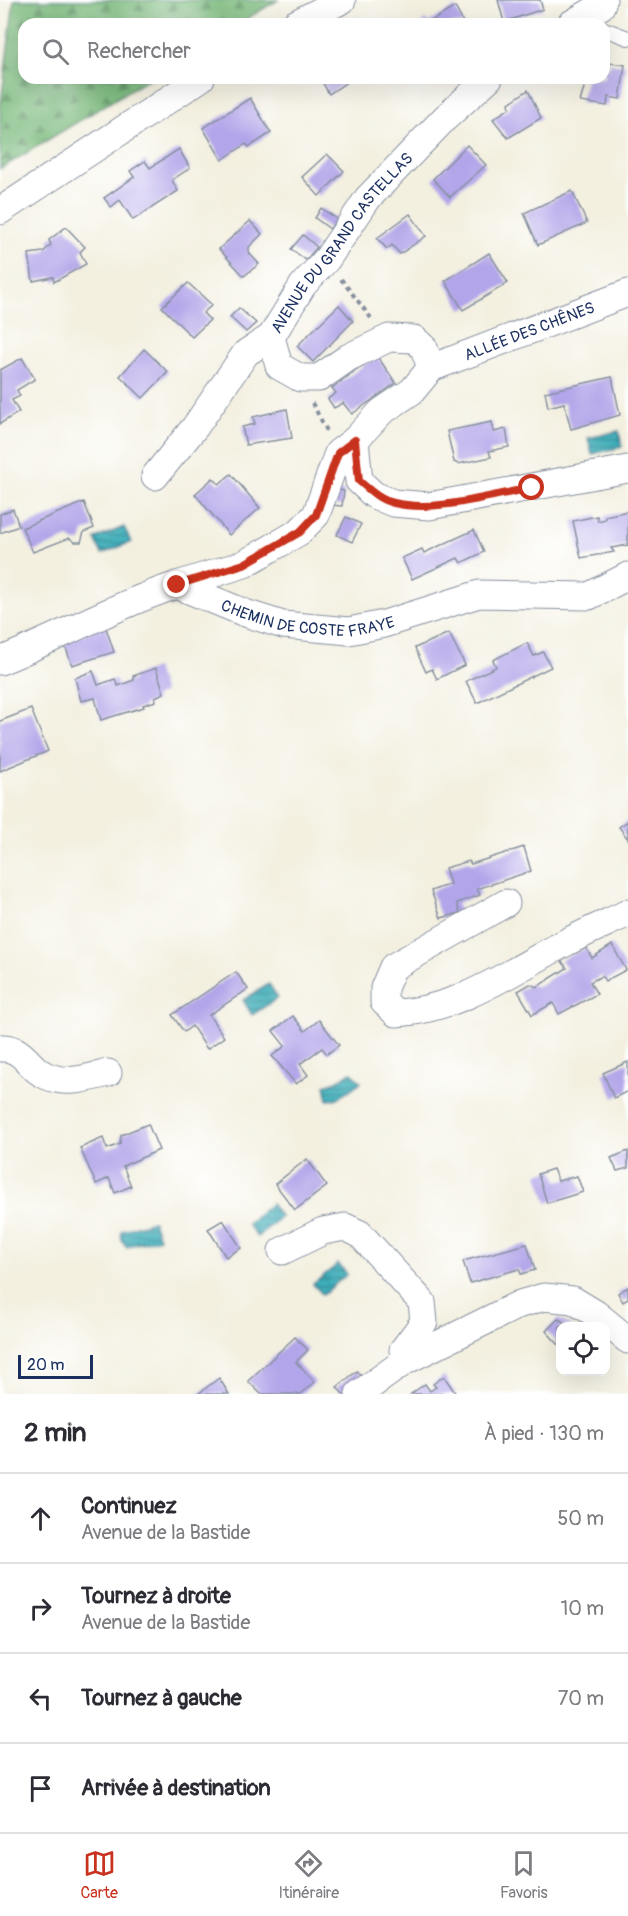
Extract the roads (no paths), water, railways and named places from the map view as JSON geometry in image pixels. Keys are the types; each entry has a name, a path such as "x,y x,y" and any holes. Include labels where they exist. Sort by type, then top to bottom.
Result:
{"street":[{"path":"308,18 342,0"},
{"path":"0,211 192,84"},
{"name":"AVENUE DU GRAND CASTELLAS","path":"431,368 424,348 414,339 389,338 349,357 319,378 300,378 279,366 271,338 303,285 327,259 368,198 445,118 482,84"},
{"name":"ALLÉE DES CHÊNES","path":"431,368 628,293"},
{"path":"155,476 195,428 246,353 271,338"},
{"path":"0,661 53,640 139,598 244,564 300,532 316,515 347,446 381,412 411,391 431,368"},
{"path":"347,446 359,481 374,495 393,503 429,506 628,469"},
{"name":"CHEMIN DE COSTE FRAYE","path":"177,585 245,613 283,625 349,631 384,624 479,594 589,596 628,576"},
{"path":"506,903 393,967 384,988 384,1002 396,1013 416,1012 496,983 564,943 628,913"},
{"path":"0,1048 9,1047 24,1054 45,1076 72,1082 108,1073"},
{"path":"282,1251 323,1231 345,1227 360,1234 422,1302 424,1322 403,1350 405,1361"},
{"path":"359,1394 405,1361 520,1304 544,1297 573,1300 596,1314 628,1340"}],"lane":[{"path":"610,29 628,38"}],"water":[{"path":"619,431 622,447 592,454 588,438"},
{"path":"124,527 131,542 102,554 95,539"},
{"path":"269,984 278,998 252,1015 243,1000"},
{"path":"351,1072 361,1082 338,1098 328,1100 325,1085"},
{"path":"271,1204 281,1217 257,1237 247,1224"},
{"path":"153,1221 159,1238 127,1247 122,1241 121,1231"},
{"path":"338,1264 347,1274 323,1295 313,1284"}]}
